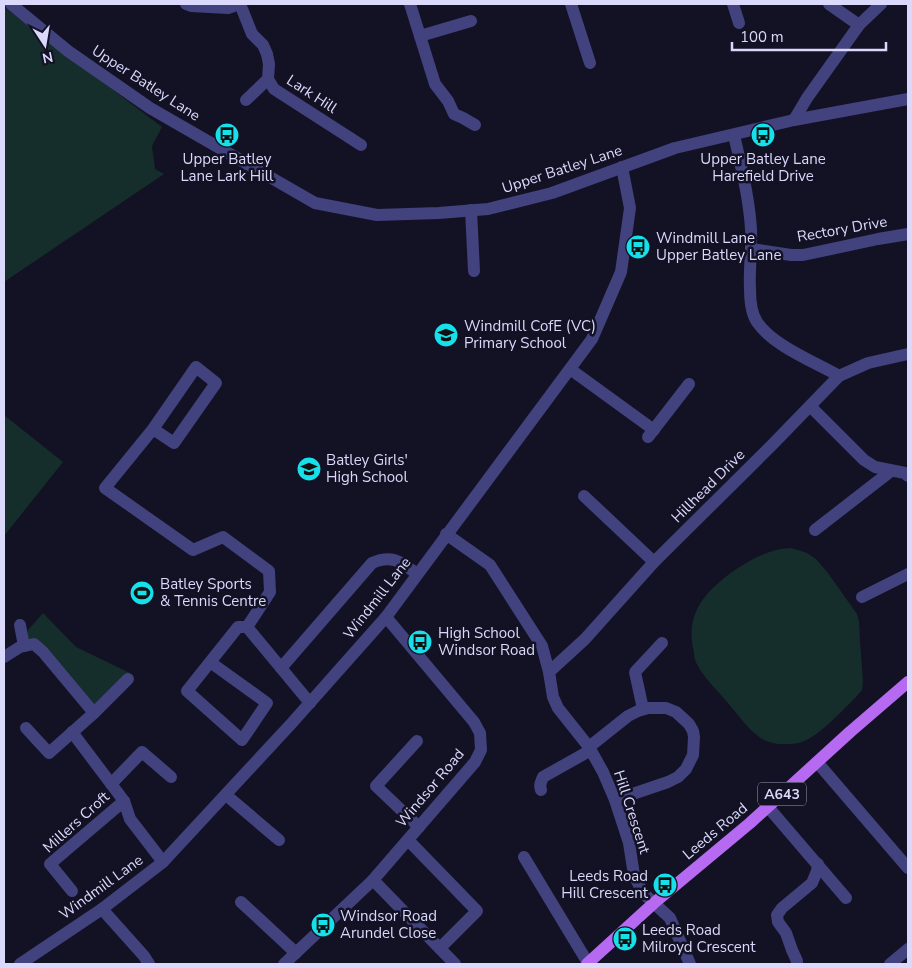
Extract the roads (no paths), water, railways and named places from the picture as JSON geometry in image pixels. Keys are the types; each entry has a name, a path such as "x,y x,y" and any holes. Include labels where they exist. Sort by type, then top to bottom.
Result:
{"main road":[{"name":"Leeds Road","path":"588,964 654,903 750,824 908,682"}],"street":[{"name":"Upper Batley Lane","path":"11,4 68,51 150,108 315,202 377,215 488,209 552,193 675,148 794,120 908,99"},
{"path":"186,4 191,6 228,8 240,4"},
{"name":"Lark Hill","path":"240,4 252,34 263,45 267,54 269,64 268,79 274,89 362,146"},
{"path":"410,4 435,84 448,100 454,114 475,125"},
{"path":"571,4 590,63"},
{"path":"733,4 739,23"},
{"path":"829,4 859,25"},
{"path":"794,120 807,98 859,25 881,4"},
{"path":"420,36 471,21"},
{"path":"246,100 268,79"},
{"path":"734,135 749,203 752,249 749,284 751,307 756,321 782,345 839,376"},
{"name":"Windmill Lane","path":"20,964 102,909 163,862 310,703 386,617 592,339 620,272 630,208 622,167"},
{"path":"471,210 474,271"},
{"name":"Rectory Drive","path":"752,249 790,255 803,255 908,234"},
{"name":"Hillhead Drive","path":"549,672 585,639 654,562 839,376 868,363 908,354"},
{"path":"153,429 174,443 216,383 196,367 153,429 105,488 193,550 223,537 269,571 270,592 247,627"},
{"path":"570,369 651,433 689,383"},
{"path":"810,406 864,460 875,468 908,476"},
{"path":"815,530 891,471"},
{"path":"584,496 654,562"},
{"path":"446,534 490,565 542,646 549,672"},
{"path":"281,668 372,563 379,560 392,559 402,563 417,574"},
{"path":"862,597 908,574"},
{"name":"Windsor Road","path":"284,964 374,880 475,762 481,750 480,733 474,722 386,617"},
{"path":"20,625 24,646"},
{"path":"210,662 267,703 242,740 187,691 210,662 238,627 247,627"},
{"path":"247,627 310,703"},
{"path":"643,709 635,672 662,643"},
{"path":"4,657 20,647 34,644 43,652 94,713"},
{"name":"Hill Crescent","path":"549,672 553,697 558,708 590,749 603,772 615,800 629,843 634,875 643,893 670,918 690,964"},
{"path":"26,728 49,753 94,713 128,679"},
{"path":"541,790 540,782 544,777 590,749 628,716 638,710 666,708 676,712 689,724 693,731 692,755 686,769 678,777 668,782 615,800"},
{"name":"Millers Croft","path":"72,732 124,801 130,819 163,862"},
{"path":"417,741 376,786 419,827"},
{"name":"Millers Croft","path":"111,784 142,752 171,777"},
{"path":"817,762 907,865"},
{"path":"226,794 279,840"},
{"name":"Millers Croft","path":"72,891 50,864 124,801"},
{"path":"768,807 846,898"},
{"path":"408,840 478,911 440,948"},
{"path":"524,857 588,964"},
{"path":"797,964 798,961 786,933 778,922 777,914 812,883 818,864"},
{"path":"374,880 455,964"},
{"path":"242,902 296,954"},
{"path":"102,909 149,964"},
{"path":"890,964 908,949"}],"place":[{"name":"Upper Batley Lane Lark Hill","path":"227,135"},
{"name":"Upper Batley Lane Harefield Drive","path":"763,135"},
{"name":"Windmill Lane Upper Batley Lane","path":"638,247"},
{"name":"Windmill CofE (VC) Primary School","path":"446,335"},
{"name":"Batley Girls' High School","path":"309,469"},
{"name":"Batley Sports & Tennis Centre","path":"142,593"},
{"name":"High School Windsor Road","path":"420,642"},
{"name":"Leeds Road Hill Crescent","path":"665,885"},
{"name":"Windsor Road Arundel Close","path":"323,925"},
{"name":"Leeds Road Milroyd Crescent","path":"625,939"}]}
